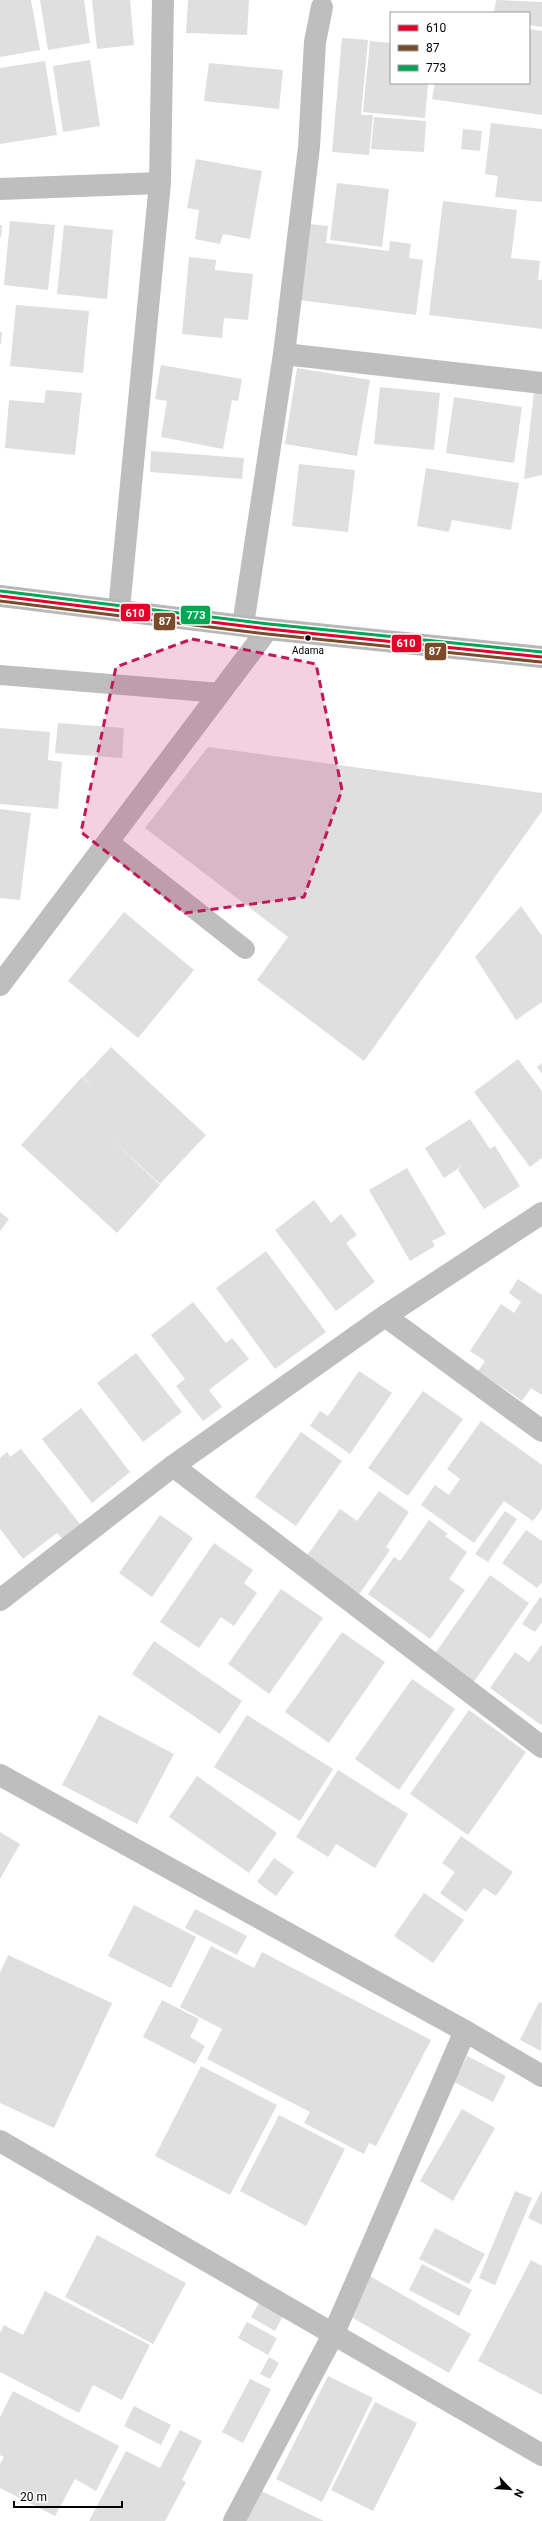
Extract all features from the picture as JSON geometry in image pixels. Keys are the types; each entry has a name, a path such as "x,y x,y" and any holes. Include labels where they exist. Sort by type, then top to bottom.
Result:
{"main road":[{"path":"0,596 120,609 268,629 542,657"}],"street":[{"path":"120,609 160,183 163,0"},
{"path":"243,625 284,354 309,147 315,42 322,7"},
{"path":"0,189 160,183"},
{"path":"284,354 542,383"},
{"path":"0,985 268,629"},
{"path":"0,1600 173,1466 385,1316 542,1213"},
{"path":"385,1316 542,1431"},
{"path":"173,1466 542,1747"},
{"path":"0,1775 465,2031 542,2076"},
{"path":"234,2521 333,2335 465,2031"},
{"path":"0,2141 542,2455"}],"lane":[{"path":"0,675 220,693"},
{"path":"109,842 245,949"}],"highlighted area":[{"path":"192,639 316,664 342,790 304,897 185,913 81,832 116,667"}],"building":[{"path":"0,0 31,0 40,50 0,57"},
{"path":"40,0 84,0 90,43 48,50"},
{"path":"92,0 130,0 134,45 97,49"},
{"path":"188,0 249,0 247,35 186,33"},
{"path":"496,0 542,2 542,27 530,25 530,12 494,12"},
{"path":"530,29 542,31 542,115 432,99 435,84 530,84"},
{"path":"342,38 368,40 361,115 373,115 369,155 332,152"},
{"path":"370,41 390,43 390,84 428,84 425,118 363,112"},
{"path":"90,60 100,126 63,132 53,66"},
{"path":"45,61 57,135 0,144 0,68"},
{"path":"209,63 283,70 279,109 204,101"},
{"path":"374,117 426,121 424,152 371,149"},
{"path":"491,123 542,129 542,202 495,197 498,176 485,174"},
{"path":"463,129 482,131 480,151 461,149"},
{"path":"196,159 262,171 250,239 223,234 220,244 195,239 199,210 187,208"},
{"path":"337,183 389,189 382,247 330,240"},
{"path":"443,201 517,210 511,258 540,261 538,280 542,280 542,329 429,315"},
{"path":"10,221 55,225 48,290 4,285"},
{"path":"310,224 328,226 326,243 389,251 390,241 411,244 409,258 423,260 416,315 299,300"},
{"path":"0,225 2,225 1,237 0,237"},
{"path":"64,225 113,230 107,299 57,294"},
{"path":"189,257 216,260 215,270 253,274 248,320 224,318 222,338 182,334"},
{"path":"16,305 89,311 83,373 10,366"},
{"path":"0,332 2,332 1,344 0,344"},
{"path":"161,365 242,379 238,401 232,400 223,449 161,437 167,401 155,399"},
{"path":"297,368 370,380 357,456 285,444"},
{"path":"380,387 440,393 434,450 374,444"},
{"path":"46,390 82,393 75,455 5,448 9,400 44,403"},
{"path":"534,392 542,393 542,475 524,479"},
{"path":"454,397 522,407 514,463 446,453"},
{"path":"151,451 244,458 242,479 150,472"},
{"path":"299,464 355,470 348,532 292,526"},
{"path":"426,468 519,483 511,530 452,520 449,532 417,526"},
{"path":"58,723 124,728 122,758 55,753"},
{"path":"0,728 50,732 48,760 62,762 58,809 0,804"},
{"path":"208,747 542,793 542,811 364,1061 257,980 288,937 145,828"},
{"path":"0,809 31,813 20,900 0,898"},
{"path":"521,906 542,936 542,1002 516,1020 475,957"},
{"path":"124,912 194,970 138,1038 68,981"},
{"path":"111,1047 206,1135 160,1184 102,1130 160,1185 117,1233 21,1145 82,1077 95,1088 83,1077"},
{"path":"518,1059 542,1091 542,1158 530,1167 474,1092"},
{"path":"542,1063 542,1074 537,1067"},
{"path":"470,1119 490,1149 495,1146 520,1186 484,1209 458,1170 462,1166 444,1178 425,1148"},
{"path":"407,1168 446,1234 432,1241 435,1246 410,1261 369,1190"},
{"path":"314,1200 331,1223 341,1214 357,1235 346,1243 375,1282 336,1311 275,1230"},
{"path":"0,1212 9,1219 0,1231"},
{"path":"266,1251 326,1332 275,1369 216,1288"},
{"path":"518,1279 542,1295 542,1395 531,1388 522,1401 478,1371 485,1361 470,1351 501,1304 514,1313 521,1302 509,1293"},
{"path":"193,1302 226,1343 232,1338 249,1359 209,1390 222,1407 203,1421 176,1386 185,1379 151,1335"},
{"path":"136,1353 182,1412 143,1442 97,1383"},
{"path":"359,1371 392,1393 350,1454 310,1426 320,1411 328,1416"},
{"path":"423,1391 463,1419 408,1496 368,1468"},
{"path":"81,1408 130,1472 92,1503 42,1439"},
{"path":"481,1421 542,1465 542,1509 533,1521 504,1501 474,1543 421,1505 435,1485 449,1495 460,1479 447,1469"},
{"path":"301,1432 342,1461 296,1526 255,1497"},
{"path":"21,1449 80,1524 62,1538 57,1533 23,1559 0,1529 0,1458 7,1452 10,1457"},
{"path":"379,1491 409,1512 386,1547 390,1550 356,1599 303,1561 340,1509 357,1521"},
{"path":"505,1511 517,1519 488,1562 475,1554"},
{"path":"160,1515 193,1538 152,1597 119,1573"},
{"path":"429,1520 448,1534 445,1536 467,1552 449,1579 465,1590 430,1639 368,1594 394,1557 400,1561"},
{"path":"526,1530 542,1541 542,1582 537,1588 502,1563"},
{"path":"214,1543 253,1570 244,1583 257,1593 234,1626 221,1617 199,1648 160,1622"},
{"path":"490,1575 529,1603 473,1683 434,1655"},
{"path":"281,1589 323,1618 269,1694 228,1664"},
{"path":"540,1597 542,1599 542,1622 535,1632 522,1624"},
{"path":"342,1632 385,1662 329,1743 285,1712"},
{"path":"154,1641 242,1701 220,1734 132,1674"},
{"path":"542,1644 541,1725 490,1688 515,1652 529,1662"},
{"path":"412,1679 455,1709 399,1790 355,1759"},
{"path":"469,1710 526,1752 468,1835 410,1794"},
{"path":"99,1715 174,1754 137,1824 62,1785"},
{"path":"247,1715 333,1769 300,1821 214,1767"},
{"path":"338,1770 408,1814 375,1868 336,1844 328,1857 296,1837"},
{"path":"197,1776 277,1833 249,1873 169,1817"},
{"path":"0,1832 20,1844 0,1879"},
{"path":"461,1836 513,1872 496,1896 484,1888 466,1912 440,1893 455,1872 442,1863"},
{"path":"274,1858 294,1872 276,1896 257,1882"},
{"path":"424,1893 464,1920 433,1963 394,1936"},
{"path":"134,1905 196,1937 171,1988 108,1956"},
{"path":"195,1909 247,1936 237,1955 185,1928"},
{"path":"211,1946 254,1968 262,1952 431,2040 376,2146 369,2143 364,2154 304,2123 310,2112 207,2059 222,2029 180,2007"},
{"path":"8,1955 112,2003 54,2128 0,2103 0,1973"},
{"path":"162,2000 199,2019 190,2037 205,2046 195,2064 143,2037"},
{"path":"539,2002 542,2003 541,2051 520,2040"},
{"path":"467,2056 506,2076 493,2102 454,2082"},
{"path":"201,2066 277,2105 230,2195 155,2156"},
{"path":"462,2109 495,2128 453,2201 420,2181"},
{"path":"279,2115 345,2149 306,2226 240,2191"},
{"path":"542,2190 542,2225 528,2218"},
{"path":"515,2191 532,2198 495,2285 479,2278"},
{"path":"435,2228 485,2254 469,2284 419,2259"},
{"path":"97,2235 186,2283 153,2344 65,2297"},
{"path":"531,2260 542,2266 542,2395 478,2361"},
{"path":"422,2264 472,2290 459,2316 409,2290"},
{"path":"368,2275 471,2334 449,2373 346,2314"},
{"path":"45,2291 150,2345 122,2400 93,2385 79,2413 0,2372 0,2333 4,2325 23,2335"},
{"path":"260,2301 284,2314 275,2331 251,2317"},
{"path":"247,2322 277,2338 268,2355 238,2338"},
{"path":"269,2357 279,2363 270,2379 260,2374"},
{"path":"328,2376 373,2398 322,2502 276,2479"},
{"path":"250,2379 271,2389 243,2443 222,2432"},
{"path":"13,2391 119,2446 96,2491 75,2479 55,2516 0,2488 0,2464 4,2457 0,2455 0,2417"},
{"path":"375,2402 417,2423 373,2511 331,2490"},
{"path":"134,2406 171,2425 161,2445 124,2426"},
{"path":"180,2430 202,2441 182,2480 186,2482 165,2521 89,2521 126,2451 160,2468"},
{"path":"253,2487 324,2521 246,2521"}],"transit line":[{"name":"773","path":"1,591 269,624 542,652"},
{"name":"610","path":"0,596 268,629 542,657"},
{"name":"87","path":"0,601 267,634 541,662"}],"place":[{"name":"Adama","path":"308,638"}]}
